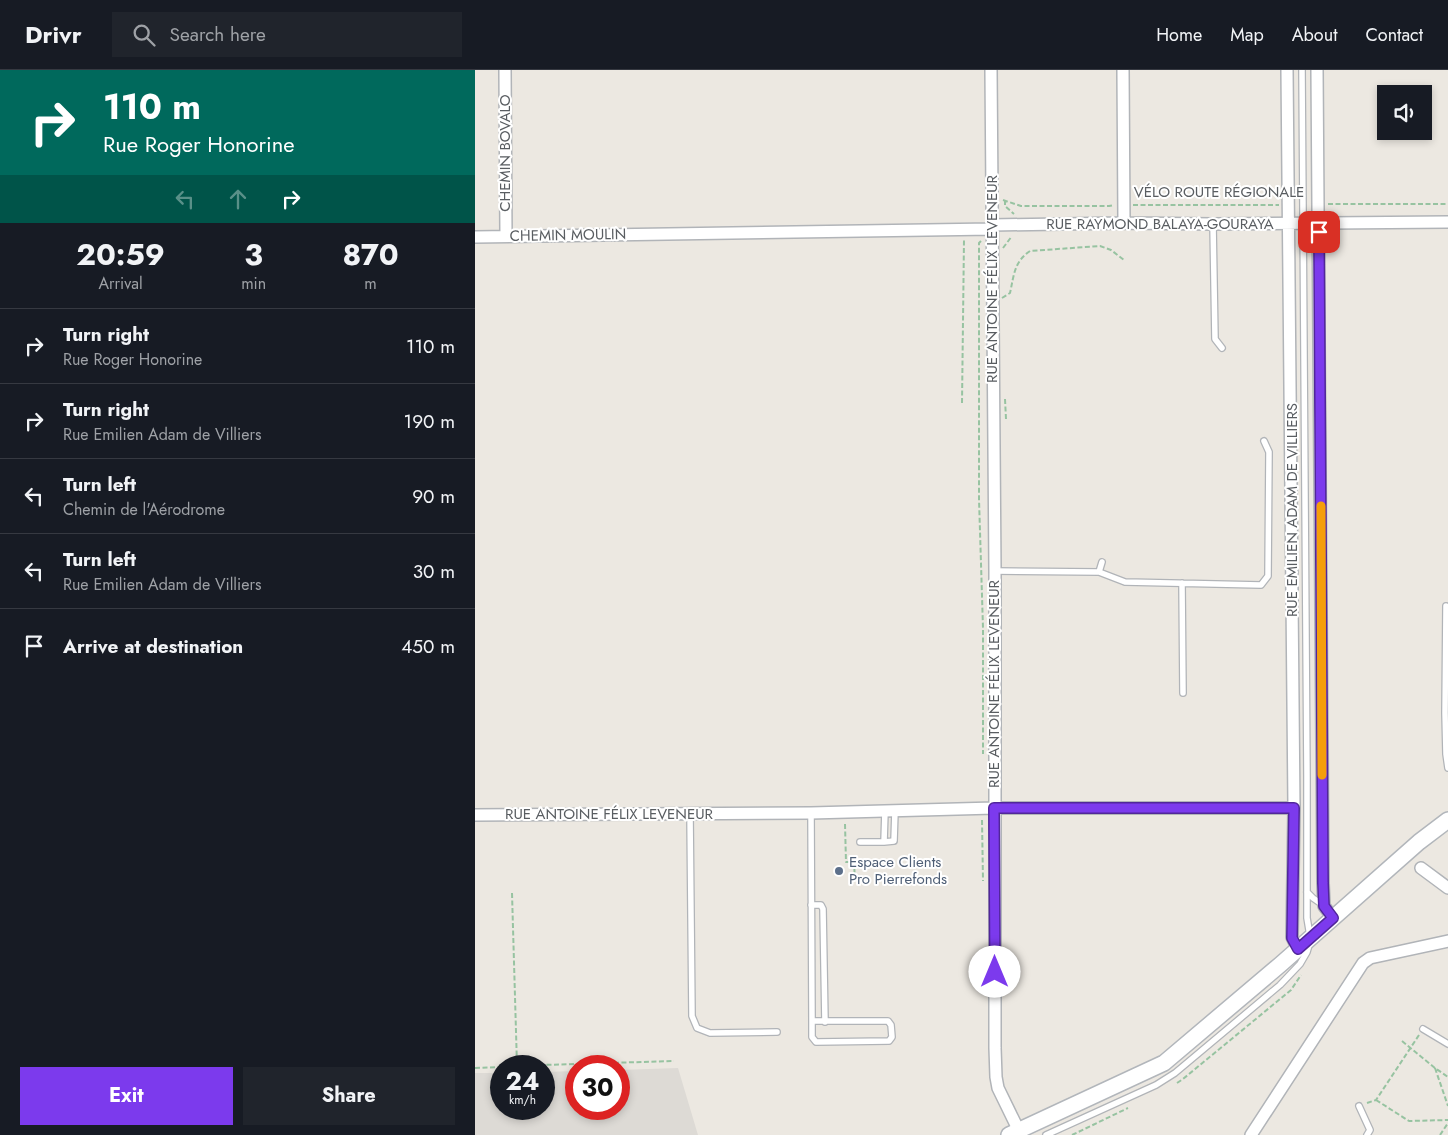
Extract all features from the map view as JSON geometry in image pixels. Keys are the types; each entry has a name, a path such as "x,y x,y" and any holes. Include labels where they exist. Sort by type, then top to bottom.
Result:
{"main road":[{"path":"1014,1133 1164,1063 1298,949 1310,938 1329,912 1448,820"}],"street":[{"name":"CHEMIN BOVALO","path":"505,70 506,236"},
{"name":"RUE ANTOINE FÉLIX LEVENEUR","path":"475,815 811,813 994,808 998,298 992,227 991,70"},
{"path":"1123,70 1124,223"},
{"name":"RUE EMILIEN ADAM DE VILLIERS","path":"1287,70 1294,808 1292,938 1298,949"},
{"name":"RUE EMILIEN ADAM DE VILLIERS","path":"1317,70 1322,793 1329,912"},
{"name":"RUE RAYMOND BALAYA-GOURAYA","path":"964,230 992,227 1124,223 1289,224 1319,222 1448,222"},
{"name":"CHEMIN MOULIN","path":"475,237 964,230"},
{"path":"1014,1133 998,1088 996,1076 994,808 1294,808"},
{"path":"1421,868 1448,888"},
{"path":"1251,1135 1363,963 1370,958 1448,941"}],"lane":[{"path":"1047,1135 1156,1085 1175,1073 1280,985 1300,964 1307,952 1310,938 1307,918 1302,70"},
{"path":"1213,224 1215,339 1222,348"},
{"path":"995,571 1099,572 1125,582 1261,585 1269,576 1269,452 1265,441"},
{"path":"1099,572 1102,562"},
{"path":"1182,583 1183,693"},
{"path":"1446,606 1445,713 1448,768"},
{"path":"884,842 890,811"},
{"path":"861,842 894,840 890,811"},
{"path":"811,813 811,1021 812,1037 817,1042 889,1042 892,1037 891,1025 888,1021 811,1021"},
{"path":"690,814 692,1016 697,1028 710,1033 777,1032"},
{"path":"1307,892 1329,912"},
{"path":"811,905 821,905 823,909 825,1022"},
{"path":"1423,1029 1448,1044"},
{"path":"1359,1106 1370,1130 1367,1135"}],"path":[{"name":"VÉLO ROUTE RÉGIONALE","path":"992,200 1005,200 1021,206 1109,206 1125,204 1278,205 1288,202"},
{"path":"1005,200 1005,206 1014,214"},
{"name":"VÉLO ROUTE RÉGIONALE","path":"1318,203 1448,204"},
{"path":"1114,211 1125,204 1137,210"},
{"path":"983,755 979,499 979,243 992,227"},
{"path":"962,403 964,230"},
{"path":"999,250 1003,249 1013,234"},
{"path":"998,298 1010,293 1015,268 1021,257 1030,251 1100,246 1111,250 1124,260"},
{"path":"998,298 1004,288"},
{"path":"1005,392 1005,419"},
{"path":"845,821 846,862 854,862 855,881"},
{"path":"511,893 517,1055"},
{"path":"1359,1106 1376,1100 1423,1029"},
{"path":"1402,1041 1448,1077"},
{"path":"555,1065 674,1061"},
{"path":"475,1068 490,1067"},
{"path":"1435,1068 1448,1106"},
{"path":"1376,1100 1409,1121 1448,1122"},
{"path":"1440,1135 1448,1122"}],"shaded area":[{"path":"678,1068 698,1135 475,1135 475,1073 490,1073 490,1120 555,1120 555,1072 565,1071 565,1120 630,1120 630,1070"}],"slow traffic":[{"path":"1321,506 1322,775"}],"place":[{"name":"Espace Clients Pro Pierrefonds","path":"839,871"}],"route":[{"path":"995,972 994,808 1294,808 1292,938 1298,949 1333,918 1324,906 1323,883 1319,232"}]}
